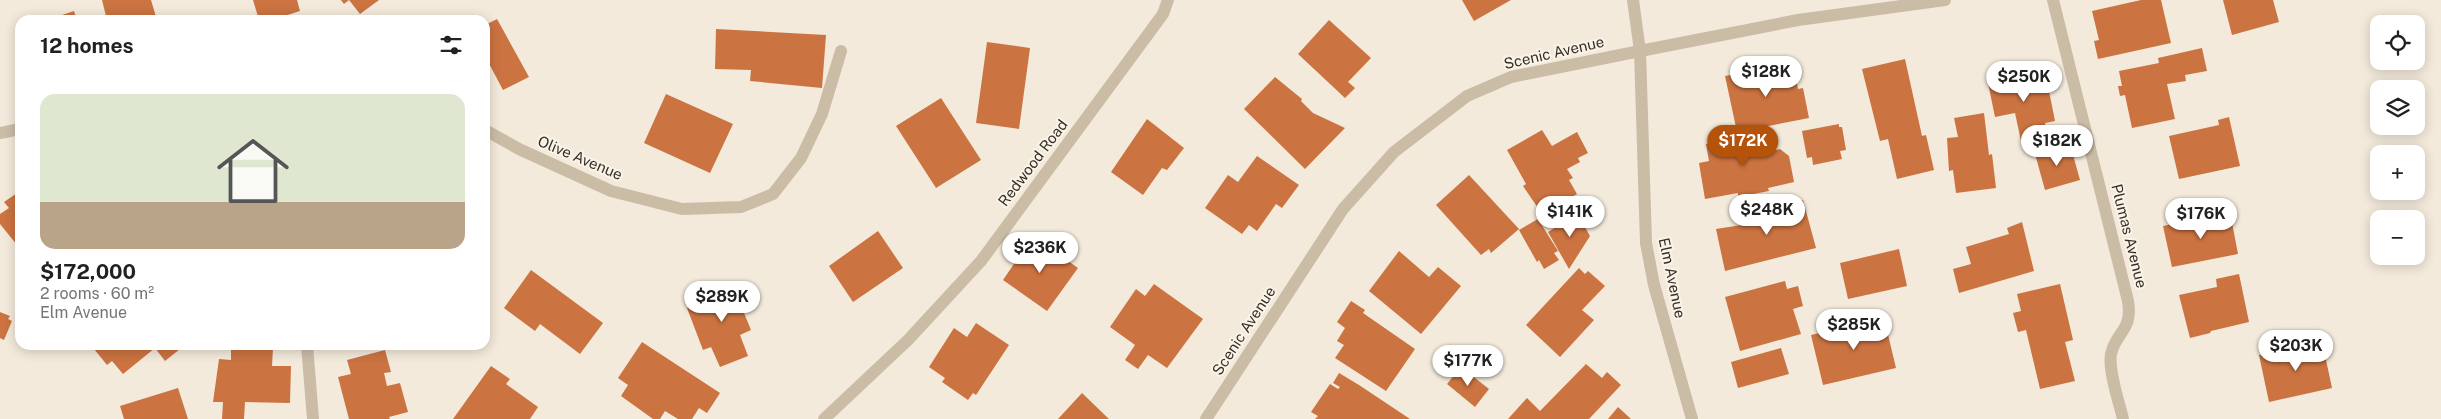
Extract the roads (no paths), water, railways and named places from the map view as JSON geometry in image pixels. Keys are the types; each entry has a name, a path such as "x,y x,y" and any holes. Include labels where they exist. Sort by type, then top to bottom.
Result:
{"street":[{"name":"Redwood Road","path":"824,419 908,340 980,261 1163,14 1168,0"},
{"name":"Elm Avenue","path":"1633,0 1640,51 1646,243 1654,285 1692,419"},
{"name":"Scenic Avenue","path":"1206,419 1343,209 1394,152 1467,96 1511,77 1640,51 1798,20 1945,0"},
{"name":"Plumas Avenue","path":"2053,0 2128,300 2130,314 2127,324 2111,355 2123,419"},
{"name":"Olive Avenue","path":"490,133 519,149 611,191 682,209 741,207 772,194 801,158 822,114 841,51"},
{"path":"0,133 15,130"},
{"path":"306,350 313,419"}]}
